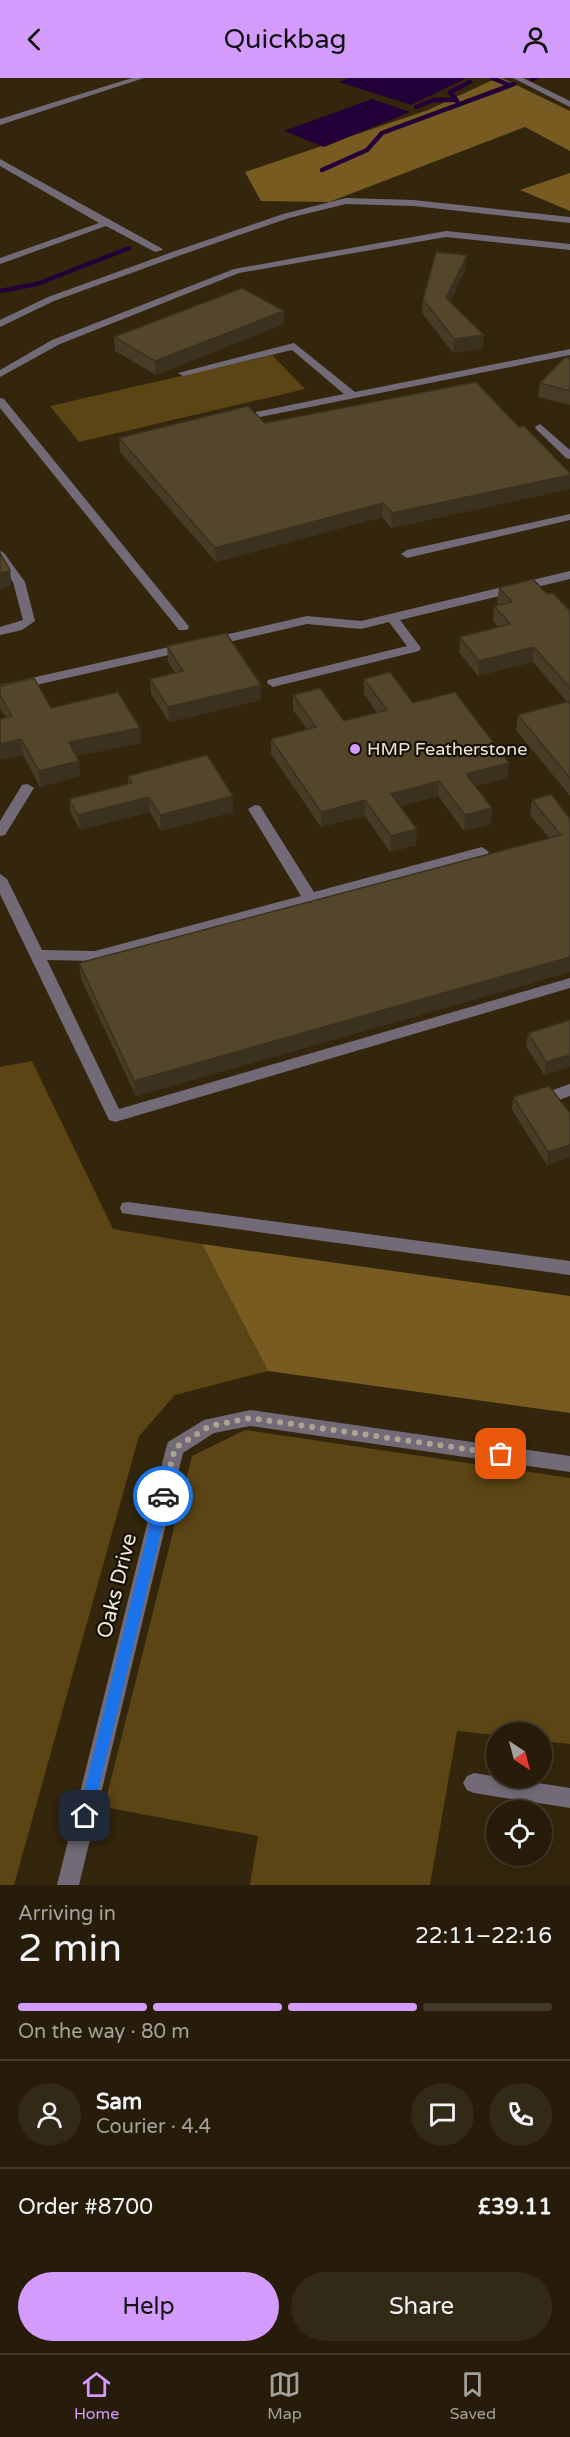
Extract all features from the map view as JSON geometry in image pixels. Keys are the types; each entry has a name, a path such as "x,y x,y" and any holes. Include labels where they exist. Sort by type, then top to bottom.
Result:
{"street":[{"path":"0,122 140,78"},
{"path":"516,78 570,104"},
{"path":"0,162 158,250"},
{"path":"0,324 51,299 178,253 286,216 346,201 414,203 570,220"},
{"path":"0,261 107,223"},
{"path":"0,374 56,342 237,272 446,234 570,247"},
{"path":"183,373 294,346 352,395"},
{"path":"260,414 570,352"},
{"path":"0,401 183,627"},
{"path":"540,427 570,456"},
{"path":"407,554 570,517"},
{"path":"0,555 19,582 29,621 18,627 0,631"},
{"path":"0,689 307,620 361,625 570,576"},
{"path":"273,683 414,648 392,618"},
{"path":"0,832 27,788"},
{"path":"255,809 310,898"},
{"path":"36,955 95,956 482,852"},
{"path":"0,879 115,1116 570,983"},
{"path":"128,1208 570,1268"},
{"name":"Oaks Drive","path":"68,1885 175,1448 210,1426 250,1418 570,1464"},
{"path":"474,1783 570,1798"}],"shaded area":[{"path":"349,78 465,79 411,105 339,82"},
{"path":"497,78 502,78 570,111 570,151 525,127 329,202 261,201 245,172 428,110"},
{"path":"372,99 410,112 324,147 284,131"},
{"path":"570,173 570,211 520,190"},
{"path":"272,355 305,389 79,442 50,406"},
{"path":"32,1061 113,1229 202,1244 268,1371 175,1395 139,1436 14,1885 0,1885 0,1067"},
{"path":"202,1244 570,1296 570,1413 268,1371"},
{"path":"245,1430 570,1478 570,1744 552,1742 552,1722 486,1722 486,1734 457,1731 430,1885 250,1885 258,1836 104,1807 192,1456"}],"building":[{"path":"436,252 467,255 446,298 484,335 454,339 423,299"},
{"path":"242,288 284,311 155,361 114,337"},
{"path":"565,357 570,358 570,391 540,383"},
{"path":"476,382 519,427 524,426 570,475 392,513 383,503 215,548 119,438 248,406 265,423"},
{"path":"0,553 9,568 10,571 0,573"},
{"name":"HMP Featherstone","path":"533,579 547,594 553,593 570,610 570,688 534,647 479,661 460,637 510,624 494,606 512,602 499,588"},
{"path":"226,633 261,685 168,707 150,679 183,671 167,646"},
{"path":"390,672 413,703 455,692 509,763 466,774 492,808 465,815 439,781 391,794 417,829 391,836 365,800 321,812 271,739 316,727 293,695 320,688 344,721 387,710 364,679"},
{"path":"34,678 51,708 118,692 140,728 69,742 79,761 39,771 21,739 0,744 0,719 12,716 0,695 0,686"},
{"path":"570,701 570,778 518,715"},
{"path":"207,755 233,796 160,815 149,797 78,815 69,799 132,783 128,776"},
{"path":"551,794 570,819 570,957 134,1081 79,963 561,835 532,800"},
{"path":"570,1020 570,1055 546,1062 528,1033"},
{"path":"549,1086 570,1113 570,1145 548,1152 513,1097"}],"waterway":[{"path":"492,78 509,85"},
{"path":"457,101 450,92 470,82"},
{"path":"322,170 367,150 382,133 514,84"},
{"path":"416,107 434,100 454,100"},
{"path":"0,291 37,284 129,248"}],"way so far":[{"path":"163,1496 175,1448 210,1426 250,1418 501,1454"}],"place":[{"name":"HMP Featherstone","path":"355,749"}],"route":[{"path":"85,1816 163,1496"}]}
